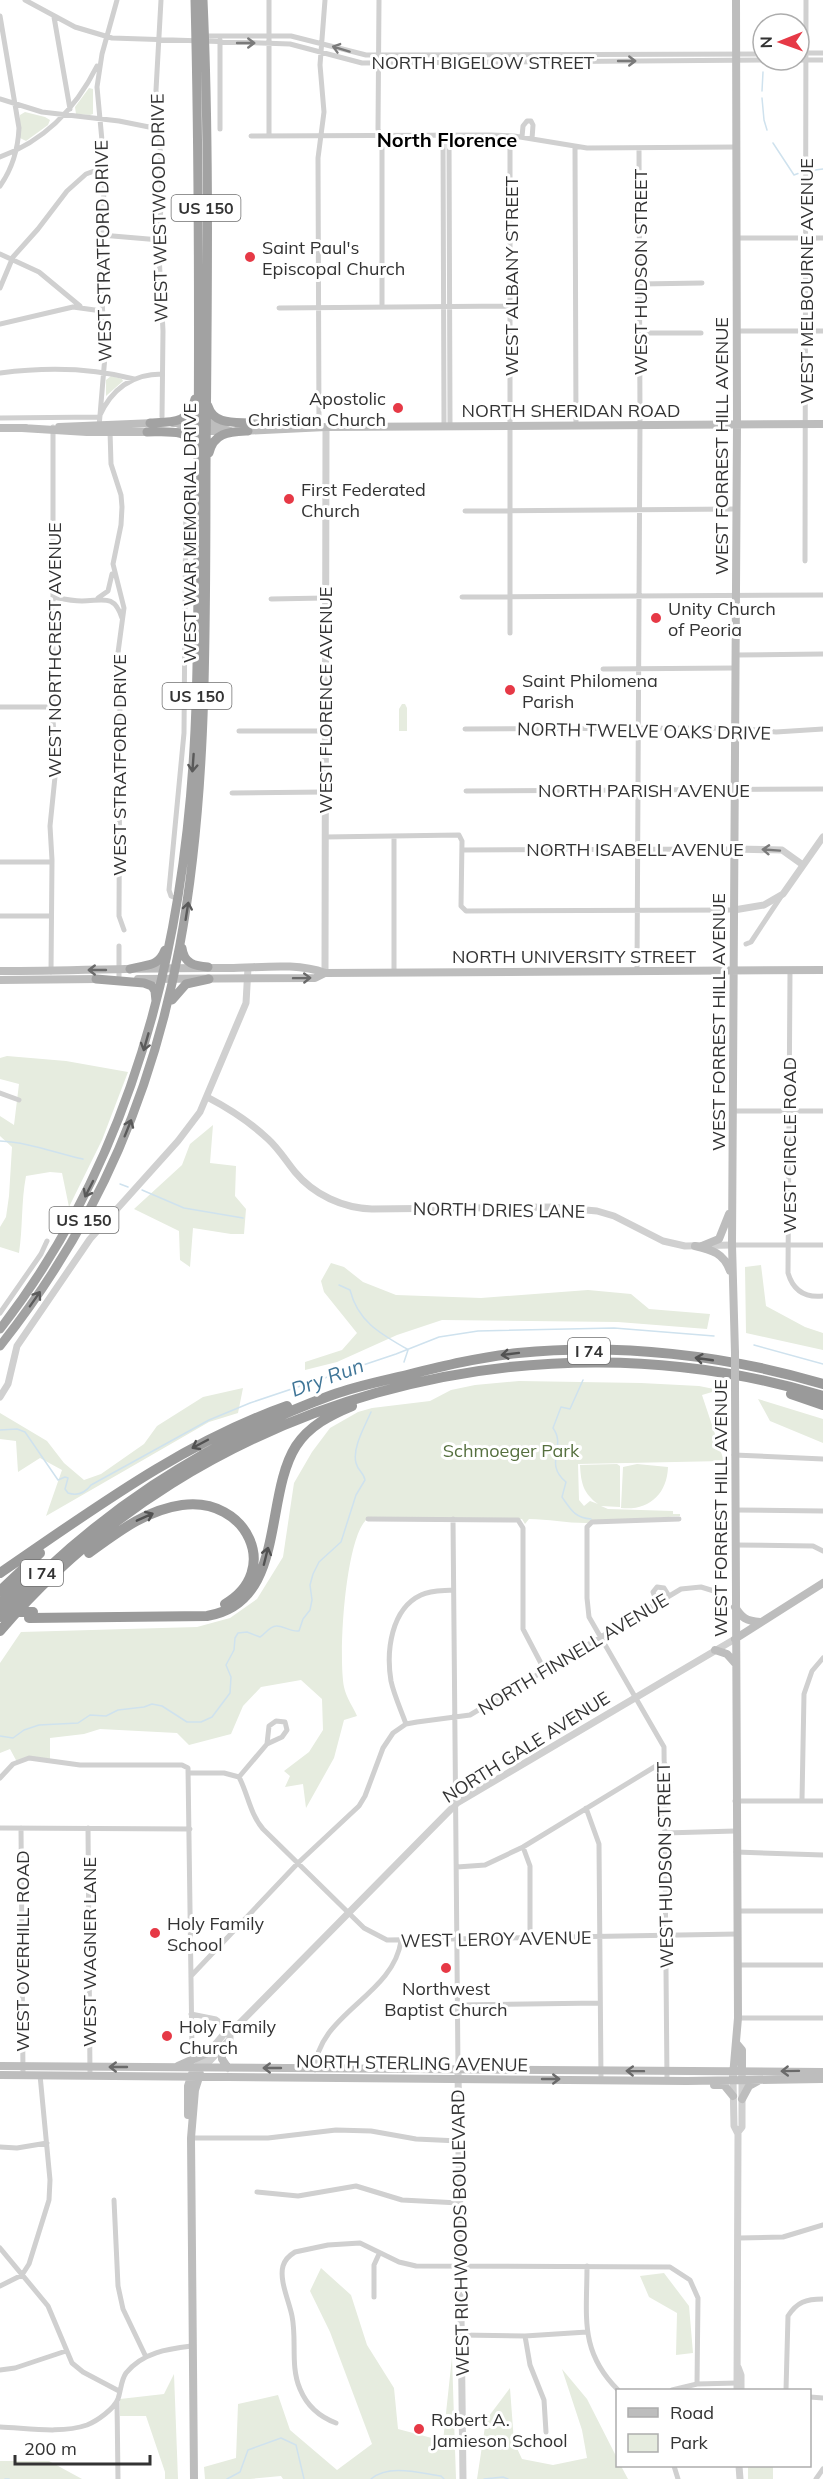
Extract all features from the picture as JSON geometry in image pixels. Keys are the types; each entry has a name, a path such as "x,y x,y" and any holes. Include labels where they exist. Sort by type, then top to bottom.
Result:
{"highway":[{"name":"WEST WAR MEMORIAL DRIVE","path":"0,1329 52,1254 91,1185 113,1137 136,1077 163,979 183,865 201,697 198,482 206,382 198,39 195,0"},
{"name":"WEST WAR MEMORIAL DRIVE","path":"0,1346 48,1280 91,1207 127,1129 157,1048 183,938 199,811 206,497 198,364 198,39 204,25 204,0"},
{"path":"149,427 178,421 189,414 195,400 198,364"},
{"path":"206,382 207,403 215,418 250,427"},
{"path":"149,427 190,437 195,446 198,482"},
{"path":"206,497 208,456 213,441 223,433 250,427"},
{"path":"130,969 151,966 161,958 169,937 177,898"},
{"path":"183,938 184,958 192,964 208,967"},
{"path":"157,1048 171,1001 176,993 187,983 209,979"},
{"path":"96,980 119,980 151,985 156,994 156,1006"},
{"name":"I 74","path":"0,1618 44,1572 88,1533 167,1476 203,1453 253,1428 333,1395 447,1365 526,1352 655,1353 727,1362 823,1383"},
{"name":"I 74","path":"0,1631 44,1584 151,1496 205,1463 251,1439 310,1414 372,1393 439,1376 519,1365 612,1363 719,1372 823,1396"},
{"path":"0,1612 31,1615 204,1616 231,1608 249,1594 259,1577 289,1462 299,1442 314,1426 362,1402 416,1386 519,1365"},
{"path":"719,1372 823,1405"},
{"path":"0,1573 162,1465 238,1425 315,1397 333,1395"},
{"path":"0,1591 43,1551 162,1465"},
{"path":"0,1618 213,1608 231,1600 246,1584 252,1566 252,1546 242,1525 227,1512 210,1506 182,1505 160,1511 132,1523 58,1577 44,1584"},
{"path":"0,1603 50,1558 73,1540 88,1533"}],"main road":[{"name":"WEST FORREST HILL AVENUE","path":"735,0 736,655 732,1245 735,1353 735,1831 738,2076"},
{"name":"NORTH SHERIDAN ROAD","path":"0,428 53,429 99,424 110,428 823,424"},
{"name":"NORTH UNIVERSITY STREET","path":"0,971 208,967 291,968 325,973 823,970"},
{"path":"248,979 255,974 275,973 291,968"},
{"name":"NORTH UNIVERSITY STREET","path":"119,980 315,978 325,973"},
{"path":"0,980 96,980"},
{"path":"698,1246 717,1241 721,1237 732,1195"},
{"path":"698,1246 714,1251 724,1258 733,1291"},
{"name":"NORTH GALE AVENUE","path":"735,1639 823,1583"},
{"path":"735,1606 742,1617 760,1623"},
{"path":"715,1650 728,1654 735,1663"},
{"path":"222,2047 222,2059 228,2068"},
{"path":"176,2067 207,2053"},
{"path":"715,2072 738,2055 758,2076 742,2099"},
{"name":"NORTH STERLING AVENUE","path":"0,2066 40,2075 200,2067 315,2072 601,2075 715,2072 738,2076"},
{"path":"187,2093 200,2067"},
{"name":"NORTH STERLING AVENUE","path":"0,2075 23,2070 173,2076 315,2072"},
{"name":"NORTH STERLING AVENUE","path":"758,2076 823,2072"},
{"name":"NORTH STERLING AVENUE","path":"667,2075 687,2081 738,2076 823,2079"},
{"path":"173,2076 184,2083 187,2093 191,2138 194,2479"},
{"path":"191,2138 195,2076"},
{"path":"687,2081 698,2085 724,2085 733,2096"}],"street":[{"name":"NORTH BIGELOW STREET","path":"25,0 84,31 106,37 220,39 298,45 349,61 378,63 751,55"},
{"name":"WEST STRATFORD DRIVE","path":"99,424 104,372 101,235 105,167 97,93 102,54 117,0"},
{"name":"WEST WESTWOOD DRIVE","path":"161,0 156,82 162,188 160,240 162,417"},
{"path":"269,0 269,136"},
{"name":"WEST FLORENCE AVENUE","path":"325,0 320,51 320,72 325,106 318,154 325,598 325,973"},
{"path":"379,0 378,129 380,136 382,307"},
{"path":"0,16 19,126 16,150 10,169 0,186"},
{"path":"54,17 70,109"},
{"name":"NORTH BIGELOW STREET","path":"220,39 269,34 294,36 349,52 378,54 751,58"},
{"path":"220,39 220,129"},
{"path":"0,157 46,132 64,116 92,75 102,54"},
{"name":"WEST MELBOURNE AVENUE","path":"803,72 806,171 805,561"},
{"path":"0,99 64,116 159,129"},
{"path":"522,137 524,124 531,121 532,139"},
{"path":"446,135 447,426"},
{"path":"250,136 510,136 575,147 736,147"},
{"name":"WEST ALBANY STREET","path":"510,136 510,633"},
{"path":"575,147 576,425"},
{"name":"WEST HUDSON STREET","path":"637,972 640,596 639,148"},
{"path":"0,288 12,258 74,183 90,171 105,167"},
{"path":"101,235 160,240"},
{"path":"736,238 823,238"},
{"path":"0,254 39,272 84,308"},
{"path":"640,284 702,283"},
{"path":"279,308 511,306"},
{"path":"0,324 67,308 102,311"},
{"path":"736,332 823,331"},
{"path":"640,333 701,333"},
{"path":"0,373 52,368 104,372 134,379 162,374"},
{"path":"0,418 99,424 111,395 134,379"},
{"name":"WEST STRATFORD DRIVE","path":"110,428 111,464 123,507 113,562 124,608 117,663 120,696 119,909 124,930"},
{"name":"WEST NORTHCREST AVENUE","path":"49,980 52,862 50,826 56,767 53,706 53,429"},
{"path":"177,898 171,896 169,890 180,789 185,697 186,486 190,482 198,482"},
{"path":"465,511 736,509"},
{"path":"93,600 104,595 110,586 113,562"},
{"path":"462,597 823,595"},
{"path":"53,597 73,601 106,599 117,607 122,618 122,632"},
{"path":"271,599 325,598"},
{"path":"736,655 823,654"},
{"path":"603,669 735,668"},
{"path":"185,697 201,697"},
{"path":"0,707 53,706"},
{"name":"NORTH TWELVE OAKS DRIVE","path":"465,729 735,728 776,732 823,729"},
{"path":"239,731 326,730"},
{"name":"NORTH PARISH AVENUE","path":"466,791 823,789"},
{"path":"232,793 326,792"},
{"path":"325,837 456,834 461,837 461,906 464,910 734,910 764,905 783,894"},
{"path":"394,836 394,972"},
{"path":"746,945 751,942 823,837"},
{"name":"NORTH ISABELL AVENUE","path":"462,850 774,849 782,850 803,865"},
{"path":"0,862 52,862"},
{"path":"0,916 51,916"},
{"path":"119,946 119,980"},
{"path":"0,1397 8,1384 17,1346 90,1239 184,1135 198,1116 245,1006 248,968"},
{"name":"WEST CIRCLE ROAD","path":"790,970 790,1282 796,1290 805,1295 823,1296"},
{"path":"0,1093 19,1100"},
{"name":"NORTH DRIES LANE","path":"207,1097 259,1130 311,1187 346,1205 382,1209 552,1207 597,1211 614,1216 663,1241 698,1246 823,1245"},
{"path":"733,1111 823,1111"},
{"path":"0,1313 41,1254 47,1241"},
{"path":"0,1387 8,1384"},
{"path":"734,1455 823,1459"},
{"path":"734,1510 823,1511"},
{"name":"WEST RICHWOODS BOULEVARD","path":"453,1519 463,2479"},
{"path":"368,1520 514,1519 518,1521 523,1528 525,1635 545,1671"},
{"name":"WEST HUDSON STREET","path":"667,2075 664,1747 589,1617 586,1527 592,1522 679,1519"},
{"path":"735,1545 813,1546 823,1551"},
{"path":"657,1603 653,1592 657,1587 664,1588 669,1596"},
{"name":"NORTH FINNELL AVENUE","path":"406,1724 470,1715 669,1596 688,1587 704,1587 714,1591"},
{"path":"191,1976 298,1863 362,1802 386,1743 393,1733 406,1724 391,1680 391,1648 396,1620 411,1601 422,1595 453,1590"},
{"name":"NORTH GALE AVENUE","path":"200,2067 207,2053 224,2034 231,2032 457,1803 735,1639"},
{"path":"802,1800 804,1694 812,1671 823,1658"},
{"path":"189,1773 225,1773 239,1777 267,1744 284,1734 287,1730 285,1722 276,1721 269,1726 267,1744"},
{"path":"0,1778 14,1764 29,1758 80,1765 183,1765 188,1768 192,2050"},
{"path":"457,1867 485,1865 523,1847 656,1766 665,1764"},
{"name":"WEST LEROY AVENUE","path":"239,1777 248,1793 255,1820 363,1928 379,1938 401,1941 737,1934"},
{"path":"735,1801 823,1801"},
{"path":"585,1808 599,1844 601,2075"},
{"path":"0,1828 190,1829"},
{"name":"WEST OVERHILL ROAD","path":"21,1828 23,2070"},
{"name":"WEST WAGNER LANE","path":"88,1828 90,2071"},
{"path":"665,1833 735,1831"},
{"path":"523,1847 530,1866 530,1937"},
{"path":"736,1852 823,1855"},
{"path":"737,1911 823,1911"},
{"path":"315,2072 317,2054 324,2039 382,1980 392,1965 401,1941"},
{"path":"737,1965 823,1965"},
{"path":"458,2006 600,2003"},
{"path":"191,2014 215,2018 231,2032"},
{"path":"738,2018 823,2018"},
{"name":"NORTH GALE AVENUE","path":"200,2067 230,2039 231,2032"},
{"name":"WEST OVERHILL ROAD","path":"22,2275 29,2264 49,2200 50,2180 40,2075"},
{"name":"WEST FORREST HILL AVENUE","path":"737,2387 739,2367 738,2132 734,2126 733,2096 738,2076"},
{"name":"WEST FORREST HILL AVENUE","path":"738,2076 742,2099 742,2127 738,2132"},
{"path":"191,2138 268,2138 336,2130 371,2131 416,2139 459,2141"},
{"path":"0,2147 17,2148 47,2143"},
{"path":"257,2192 298,2196 356,2186 402,2200 459,2204"},
{"path":"114,2200 117,2286 123,2309 146,2357"},
{"path":"738,2238 783,2237 823,2225"},
{"path":"336,2423 323,2418 307,2401 300,2389 295,2372 293,2318 283,2277 283,2266 289,2256 295,2252 328,2245 360,2243 379,2254 416,2266 670,2267 690,2280 698,2298 697,2384"},
{"path":"0,2248 48,2306 58,2325 72,2363 83,2372 119,2391"},
{"path":"374,2296 374,2265 379,2254"},
{"path":"587,2266 587,2332 591,2350 602,2373 616,2389"},
{"path":"0,2286 22,2275"},
{"path":"786,2389 788,2316 794,2307 806,2300 823,2299"},
{"path":"461,2335 525,2336 587,2332"},
{"path":"525,2336 530,2365 544,2400 546,2432"},
{"path":"118,2479 117,2401 126,2374 146,2357 165,2349 192,2346"},
{"path":"0,2370 15,2368 66,2351"},
{"path":"739,2367 742,2375 742,2389"},
{"path":"679,2389 697,2384 737,2387"},
{"path":"0,2427 74,2428 94,2421 117,2401"},
{"path":"816,2479 823,2469"}],"green space":[{"path":"89,88 93,89 93,114 76,114 75,107"},
{"path":"25,112 50,120 48,125 26,141 20,138 20,115"},
{"path":"111,376 123,381 106,396 106,380"},
{"path":"402,704 405,704 407,708 407,731 399,731 399,709"},
{"path":"7,1056 66,1061 128,1072 102,1140 69,1207 62,1173 50,1172 26,1176 19,1253 0,1247 0,1227 6,1217 9,1196 12,1147 0,1136 0,1116 14,1125 19,1084 0,1079 0,1058"},
{"path":"213,1125 210,1163 236,1166 235,1196 246,1209 244,1234 193,1228 190,1267 180,1260 179,1231 134,1209 182,1165 190,1144"},
{"path":"331,1263 344,1267 363,1282 396,1295 481,1298 588,1290 631,1294 649,1309 710,1314 707,1329 618,1322 442,1320 397,1335 337,1362 305,1370 305,1362 342,1350 357,1333 324,1292 321,1281"},
{"path":"761,1265 766,1306 805,1327 823,1333 823,1350 746,1333 745,1267"},
{"name":"Schmoeger Park","path":"519,1381 641,1383 699,1386 719,1390 702,1395 724,1461 578,1464 579,1500 584,1506 590,1501 598,1504 589,1496 584,1487 580,1465 617,1464 620,1466 620,1507 601,1506 608,1509 673,1511 673,1514 680,1514 680,1516 598,1523 529,1519 525,1524 522,1519 366,1520 359,1532 348,1574 343,1626 344,1687 357,1716 344,1720 334,1758 306,1808 303,1784 285,1787 290,1776 284,1771 309,1752 323,1730 322,1699 301,1680 261,1687 243,1706 231,1734 189,1745 177,1733 100,1729 84,1734 50,1738 50,1760 39,1758 17,1762 10,1749 0,1753 0,1663 21,1632 197,1627 230,1618 257,1599 283,1557 294,1483 312,1452 330,1428 358,1412 372,1408 430,1401 451,1390 475,1385"},
{"path":"243,1388 238,1413 209,1422 46,1516 62,1470 40,1458 18,1472 16,1441 0,1439 0,1413 47,1441 64,1463 84,1480 101,1474 144,1444 157,1426 203,1397"},
{"path":"758,1399 823,1419 823,1443 770,1421"},
{"path":"637,1464 668,1467 664,1486 660,1493 647,1504 640,1507 621,1508 623,1467"},
{"path":"321,2268 351,2295 367,2345 394,2388 398,2429 443,2441 452,2357 456,2479 283,2479 281,2476 205,2479 204,2467 236,2458 238,2404 278,2395 290,2430 337,2470 372,2444 330,2332 310,2291"},
{"path":"664,2273 689,2306 693,2353 676,2355 677,2313 649,2297 640,2276"},
{"path":"562,2369 587,2399 616,2456 616,2467 622,2467 628,2479 477,2479 486,2420 510,2388 514,2442 522,2459 553,2465 587,2458 582,2430"},
{"path":"174,2374 178,2479 165,2479 165,2472 146,2416 120,2416 120,2399 164,2394"},
{"path":"0,2461 49,2461 82,2479 0,2479"},
{"path":"748,2467 773,2467 773,2479 748,2479"}],"waterway":[{"path":"762,91 763,72"},
{"path":"762,98 767,130"},
{"path":"773,143 794,175 802,172"},
{"path":"807,171 823,169"},
{"path":"0,1141 83,1159"},
{"path":"120,1184 128,1187"},
{"path":"142,1190 184,1208 243,1218"},
{"path":"339,1285 350,1290 359,1311 372,1326 407,1349"},
{"name":"Dry Run","path":"0,1430 17,1429 25,1432 58,1480 68,1478 65,1489 68,1493 78,1494 209,1420 250,1403 396,1354 439,1337 478,1331 614,1328 714,1336"},
{"name":"Dry Run","path":"754,1345 823,1364"},
{"path":"404,1362 408,1350"},
{"path":"583,1380 570,1409 561,1407 553,1428 558,1442 556,1468 566,1482 562,1497 577,1515 591,1519"},
{"path":"0,1736 13,1738 24,1730 39,1725 78,1723 90,1715 106,1716 118,1710 152,1704 162,1706 187,1722 201,1722 212,1717 230,1693 231,1677 226,1665 234,1650 238,1633 247,1632 260,1637 274,1626 299,1631 303,1619 310,1610 312,1600 310,1585 313,1574 319,1562 341,1542 356,1495 365,1480 355,1457 360,1437 371,1412"},
{"path":"227,2479 240,2472 248,2450 281,2438 296,2445 304,2479"},
{"path":"371,2479 378,2474 395,2471 441,2476 444,2479"},
{"path":"484,2479 503,2477 508,2479"}],"place":[{"name":"Saint Paul's Episcopal Church","path":"250,257"},
{"name":"Apostolic Christian Church","path":"398,408"},
{"name":"First Federated Church","path":"289,499"},
{"name":"Unity Church of Peoria","path":"656,618"},
{"name":"Saint Philomena Parish","path":"510,690"},
{"name":"Holy Family School","path":"155,1933"},
{"name":"Northwest Baptist Church","path":"446,1968"},
{"name":"Holy Family Church","path":"167,2036"},
{"name":"Robert A. Jamieson School","path":"419,2429"}],"district":[{"name":"North Florence","path":"447,139"}]}
